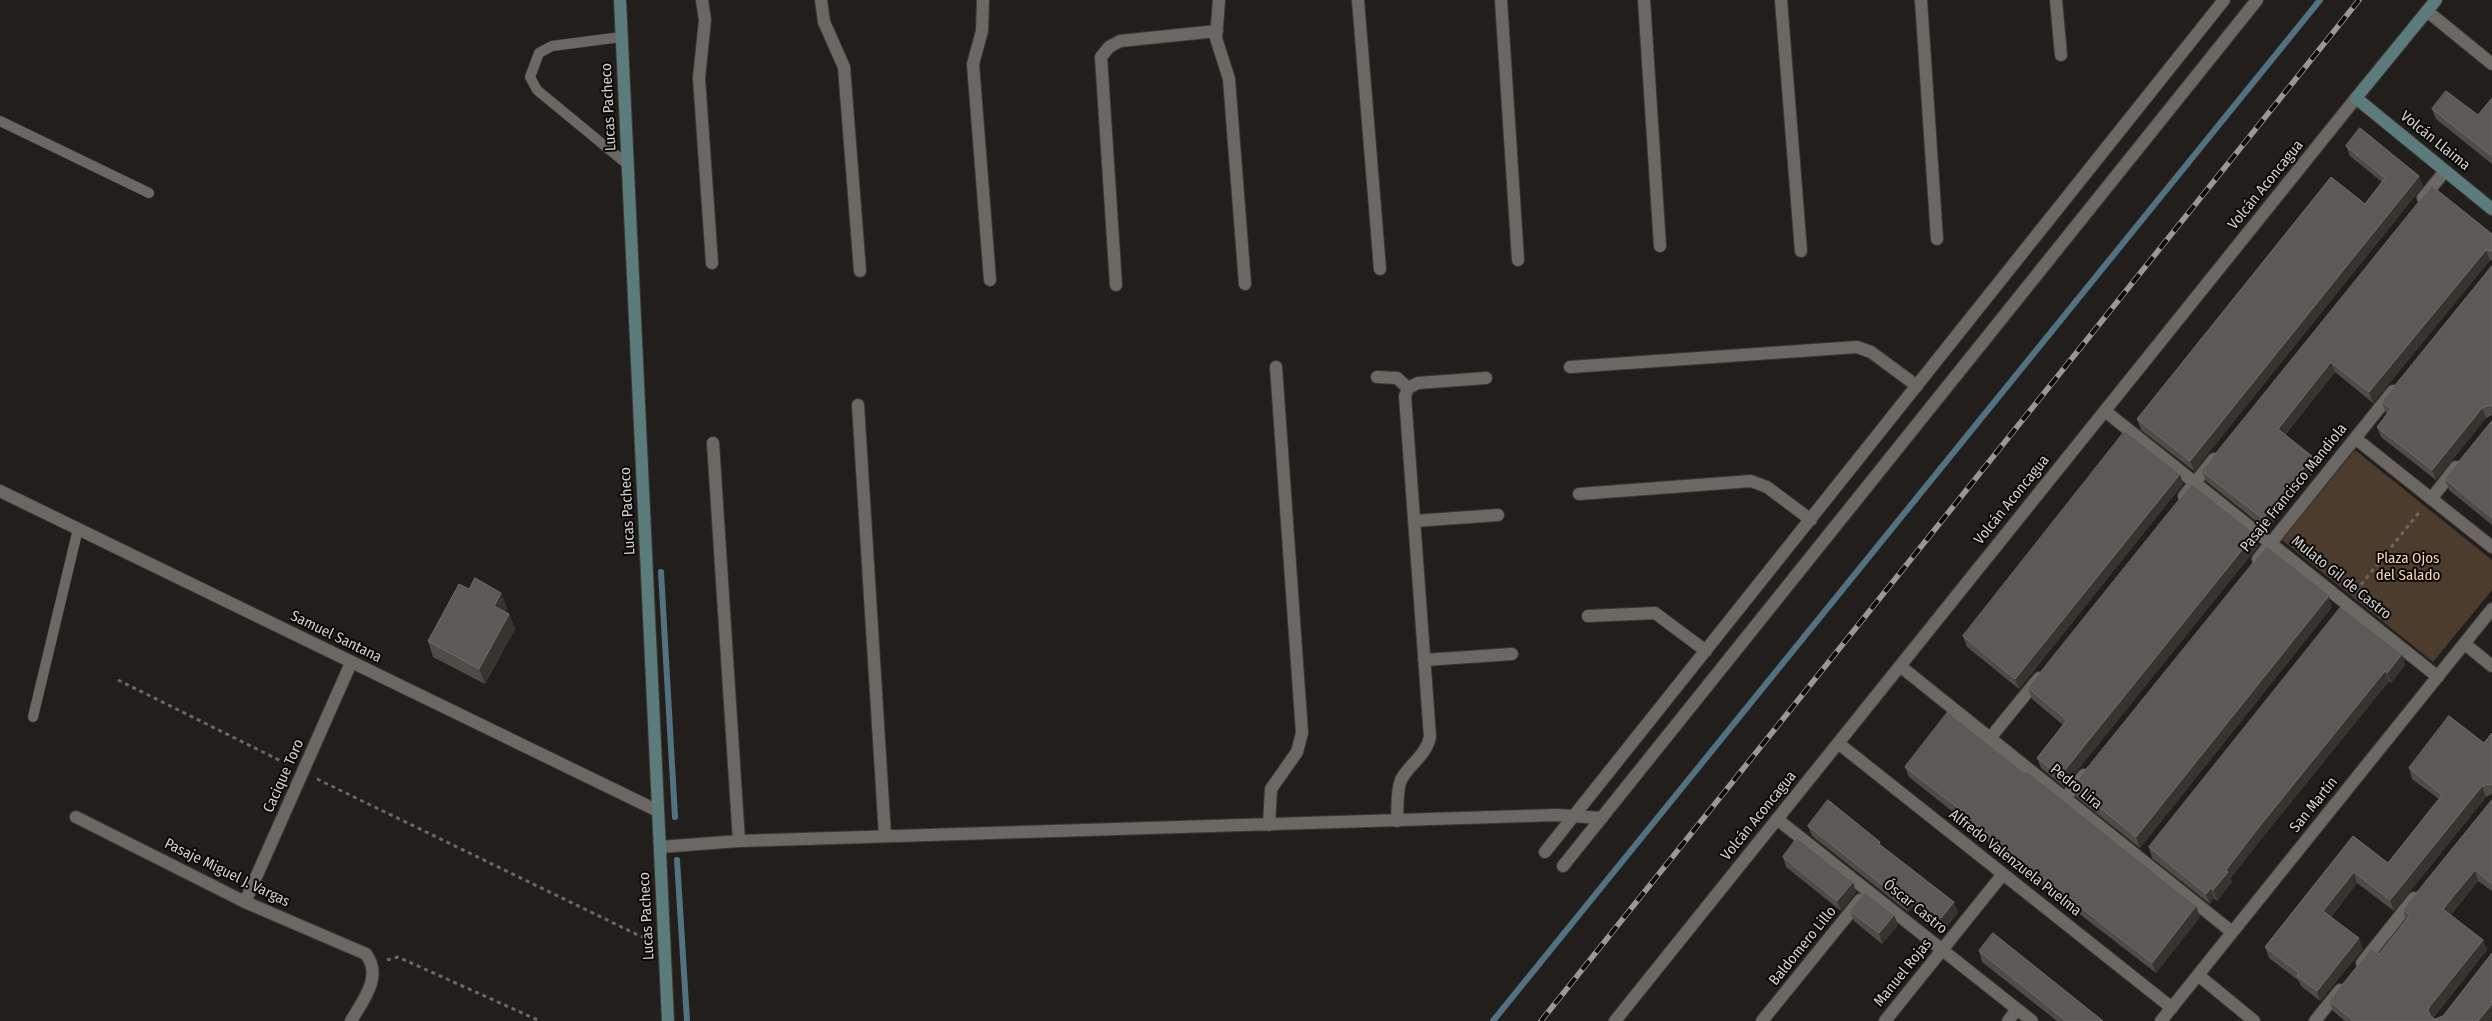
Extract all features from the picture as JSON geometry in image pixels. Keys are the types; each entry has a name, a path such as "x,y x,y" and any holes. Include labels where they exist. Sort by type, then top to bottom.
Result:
{"main road":[{"name":"Lucas Pacheco","path":"620,0 668,1021"},
{"name":"Volcán Aconcagua","path":"2356,98 2436,0"},
{"name":"Volcán Llaima","path":"2356,98 2492,209"}],"street":[{"path":"702,0 705,20 698,78 712,264"},
{"path":"821,0 824,22 844,67 860,271"},
{"path":"982,0 982,31 973,64 990,280"},
{"path":"1219,0 1216,38 1228,79 1245,284"},
{"path":"1358,0 1380,269"},
{"path":"1501,0 1518,260"},
{"path":"1644,0 1660,246"},
{"path":"1781,0 1801,251"},
{"path":"1921,0 1937,239"},
{"path":"2056,0 2060,55"},
{"path":"1545,852 2224,0"},
{"path":"1563,866 2256,0"},
{"path":"2427,11 2492,64"},
{"path":"1116,285 1101,57 1109,47 1120,40 1217,31"},
{"name":"Volcán Aconcagua","path":"1615,1021 2356,98"},
{"path":"2414,210 2446,171"},
{"path":"1570,368 1856,347 1871,352 1917,386"},
{"path":"1269,824 1271,789 1297,752 1302,732 1276,368"},
{"path":"1377,376 1397,378 1408,388"},
{"path":"1397,820 1400,784 1406,773 1425,750 1430,736 1405,396 1408,388 1418,383 1486,378"},
{"name":"Pasaje Francisco Mandiola","path":"2252,566 2399,384"},
{"path":"858,405 885,836"},
{"name":"Mulato Gil de Castro","path":"2105,411 2271,543 2343,607 2438,677"},
{"path":"2355,438 2492,548"},
{"path":"713,443 739,841"},
{"path":"2176,506 2220,451"},
{"path":"2431,498 2468,454"},
{"path":"1579,494 1751,481 1767,487 1810,520"},
{"name":"Samuel Santana","path":"0,491 658,811"},
{"path":"1414,521 1498,514"},
{"name":"San Martín","path":"2161,1021 2492,609"},
{"path":"1588,616 1654,613 1706,651"},
{"path":"2465,644 2492,666"},
{"path":"1424,660 1512,654"},
{"name":"Cacique Toro","path":"245,902 352,663"},
{"name":"Pedro Lira","path":"1900,666 2065,798 2144,855 2232,932"},
{"path":"1990,738 2046,668"},
{"name":"Alfredo Valenzuela Puelma","path":"1838,743 2172,1008"},
{"path":"2065,798 2090,767"},
{"path":"660,847 739,841 1397,820 1576,815 1602,818"},
{"name":"Pasaje Miguel J. Vargas","path":"76,817 245,902 369,959"},
{"name":"Óscar Castro","path":"1777,819 2032,1021"},
{"name":"Manuel Rojas","path":"1885,1021 2003,874"},
{"path":"2315,1021 2425,885"},
{"name":"Baldomero Lillo","path":"1762,1021 1868,891"},
{"path":"352,1021 374,979 369,959"},
{"path":"2198,975 2254,1021"},
{"path":"2008,1021 2017,1009"}],"lane":[{"path":"622,36 552,46 539,53 530,77 537,90 628,165"},
{"path":"0,121 149,193"},
{"path":"33,717 78,529"}],"path":[{"path":"2343,607 2431,498"},
{"path":"118,680 640,936 664,940"},
{"path":"369,959 398,957 540,1021"}],"green space":[{"name":"Plaza Ojos del Salado","path":"2355,450 2492,560 2492,590 2433,662 2282,540"}],"building":[{"path":"2446,91 2478,115 2492,98 2492,156 2432,109"},
{"path":"2360,128 2419,176 2190,461 2137,419 2331,177 2365,204 2385,178 2346,146"},
{"path":"2432,186 2492,234 2492,251 2486,250 2369,392 2331,362 2278,429 2313,457 2263,519 2202,471"},
{"path":"2492,266 2492,406 2489,405 2482,408 2432,470 2377,427 2391,409 2382,402"},
{"path":"2492,421 2492,518 2445,479"},
{"path":"2125,431 2180,474 2015,679 1963,636"},
{"path":"2192,484 2253,532 2254,535 2060,776 2037,758 2067,720 2028,688"},
{"path":"2267,546 2328,594 2328,597 2136,837 2073,786"},
{"path":"475,578 501,593 494,606 509,614 479,669 428,641 459,584 469,589"},
{"path":"2341,607 2402,654 2387,673 2385,671 2259,827 2226,870 2228,872 2213,890 2211,888 2206,894 2149,847"},
{"path":"1948,712 2025,773 2027,771 2196,906 2152,963 1964,816 1966,814 1905,767"},
{"path":"2449,716 2484,743 2492,733 2492,785 2482,786 2390,900 2354,872 2323,911 2359,938 2317,991 2297,976 2299,973 2265,947 2353,836 2388,863 2442,795 2409,768"},
{"path":"1828,800 1880,842 1879,844 1954,902 1941,918 1910,895 1904,902 1808,826"},
{"path":"2492,800 2492,884 2475,870 2443,909 2483,940 2428,1010 2431,1017 2435,1019 2443,1016 2492,953 2492,1004 2478,1021 2354,1021 2329,1001 2372,948 2379,954 2410,915 2403,910"},
{"path":"1797,838 1853,882 1837,901 1783,857"},
{"path":"1865,892 1894,915 1879,933 1850,911"},
{"path":"1993,933 2103,1021 2066,1021 1979,951"}],"waterway":[{"path":"1493,1021 2320,0"},
{"path":"661,572 675,817"},
{"path":"677,860 687,1021"}],"railway":[{"path":"1541,1021 2359,0"}]}
